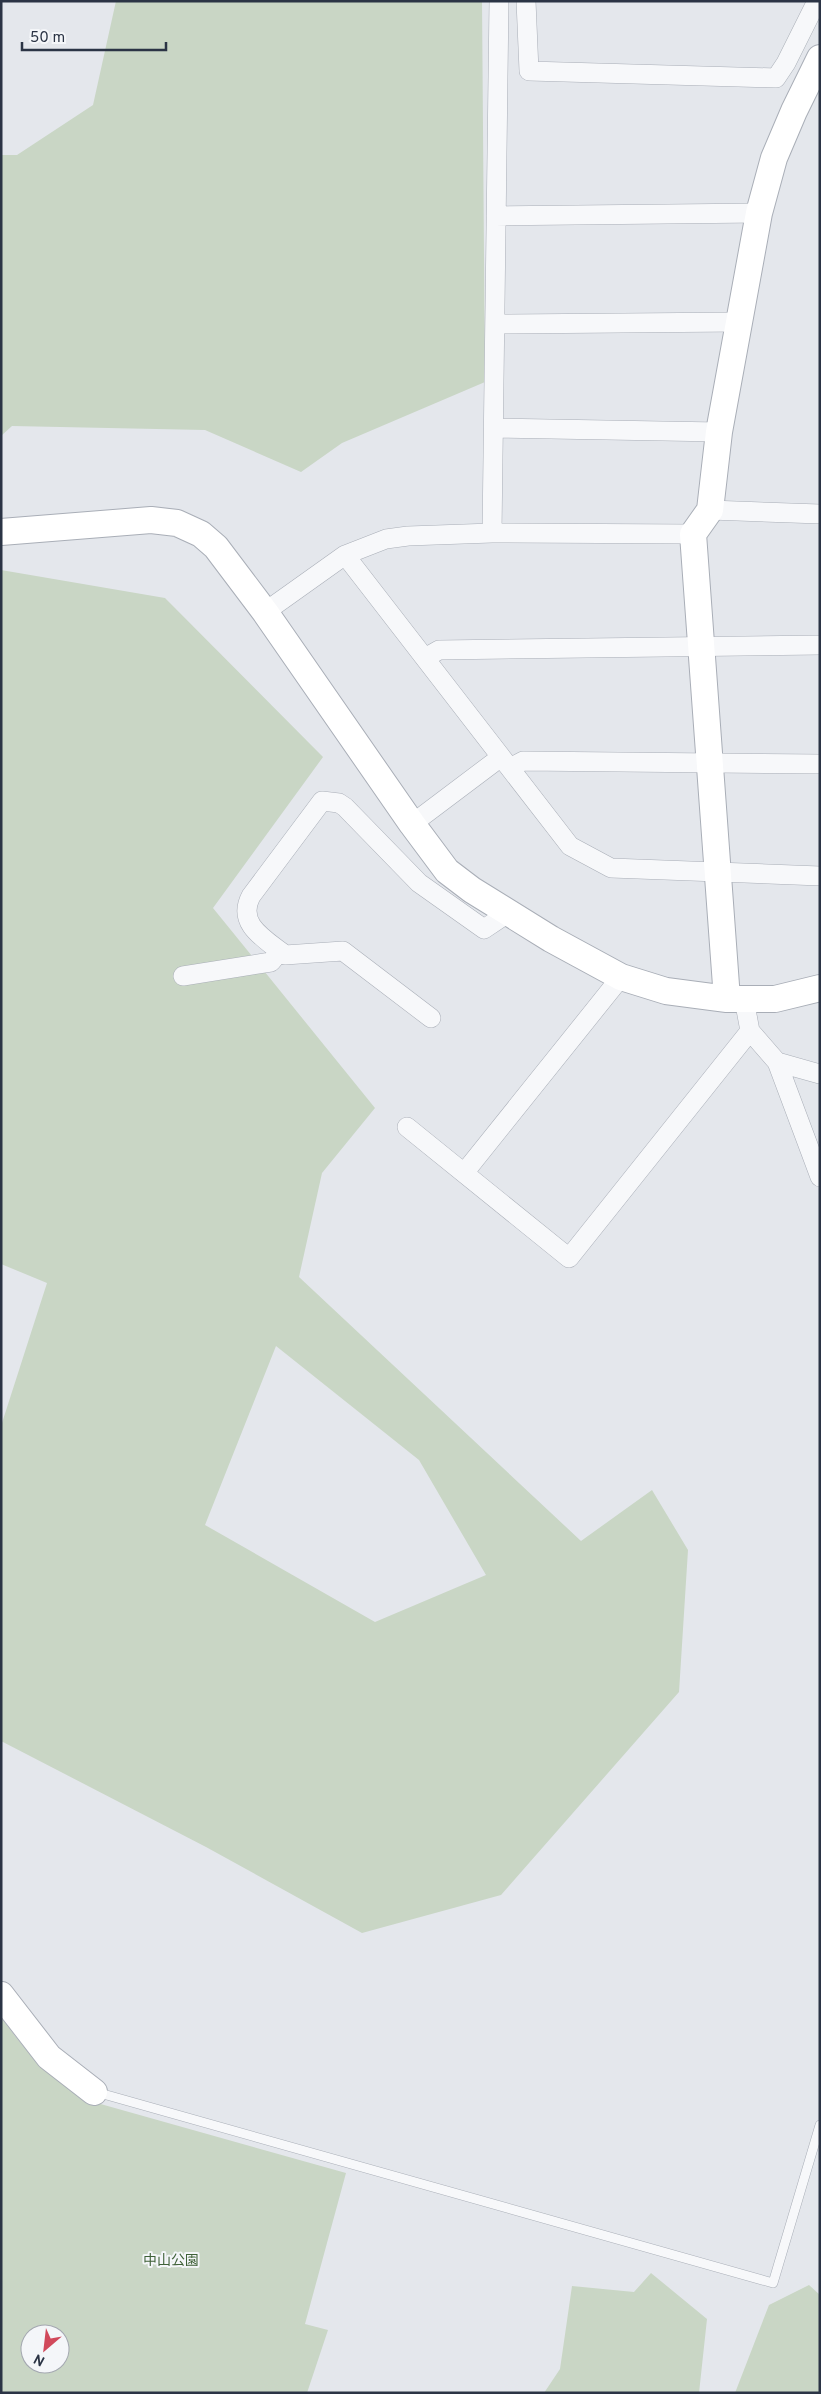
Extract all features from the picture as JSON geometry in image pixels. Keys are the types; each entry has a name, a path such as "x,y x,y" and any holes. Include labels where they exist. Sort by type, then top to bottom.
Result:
{"street":[{"path":"492,533 499,1"},
{"path":"526,1 529,71 776,78 786,63 817,1"},
{"path":"820,58 794,110 774,158 758,213 719,432 710,510 692,534 717,873 735,999 750,1030 777,1062 820,1177"},
{"path":"496,216 758,213"},
{"path":"495,324 738,322"},
{"path":"494,428 719,432"},
{"path":"710,510 820,514"},
{"path":"1,532 151,520 177,524 201,534 216,547 265,612 412,824 448,871 508,913 621,976 666,991 735,999 775,999 820,988"},
{"path":"265,612 344,555 386,539 408,536 492,533 692,534"},
{"path":"344,555 570,846 612,868 820,876"},
{"path":"425,658 439,650 820,645"},
{"path":"412,824 505,762 820,764"},
{"path":"431,1018 343,951 285,955 253,929 245,913 246,906 322,801 339,803 345,807 419,883 484,929 508,913"},
{"path":"183,976 271,962 280,951"},
{"path":"464,1173 621,976"},
{"path":"408,1127 569,1258 750,1030"},
{"path":"777,1062 820,1074"},
{"path":"1,1995 49,2057 94,2092"}],"lane":[{"path":"94,2092 773,2283 820,2125"}],"green space":[{"path":"116,1 482,1 485,382 342,443 301,472 205,430 12,426 1,436 1,155 17,155 93,105"},
{"path":"1,570 165,598 323,757 213,908 375,1108 322,1173 299,1277 581,1541 652,1490 688,1550 679,1692 501,1895 362,1933 206,1847 1,1741 1,1426 47,1283 1,1264","holes":["276,1346 419,1460 486,1575 375,1622 205,1525"]},
{"name":"中山公園","path":"1,2017 22,2045 43,2067 67,2085 97,2103 346,2173 305,2324 328,2330 307,2393 1,2393"},
{"path":"651,2273 707,2319 699,2393 544,2393 560,2369 572,2286 634,2292"},
{"path":"809,2285 820,2295 820,2393 735,2393 769,2305"}]}
